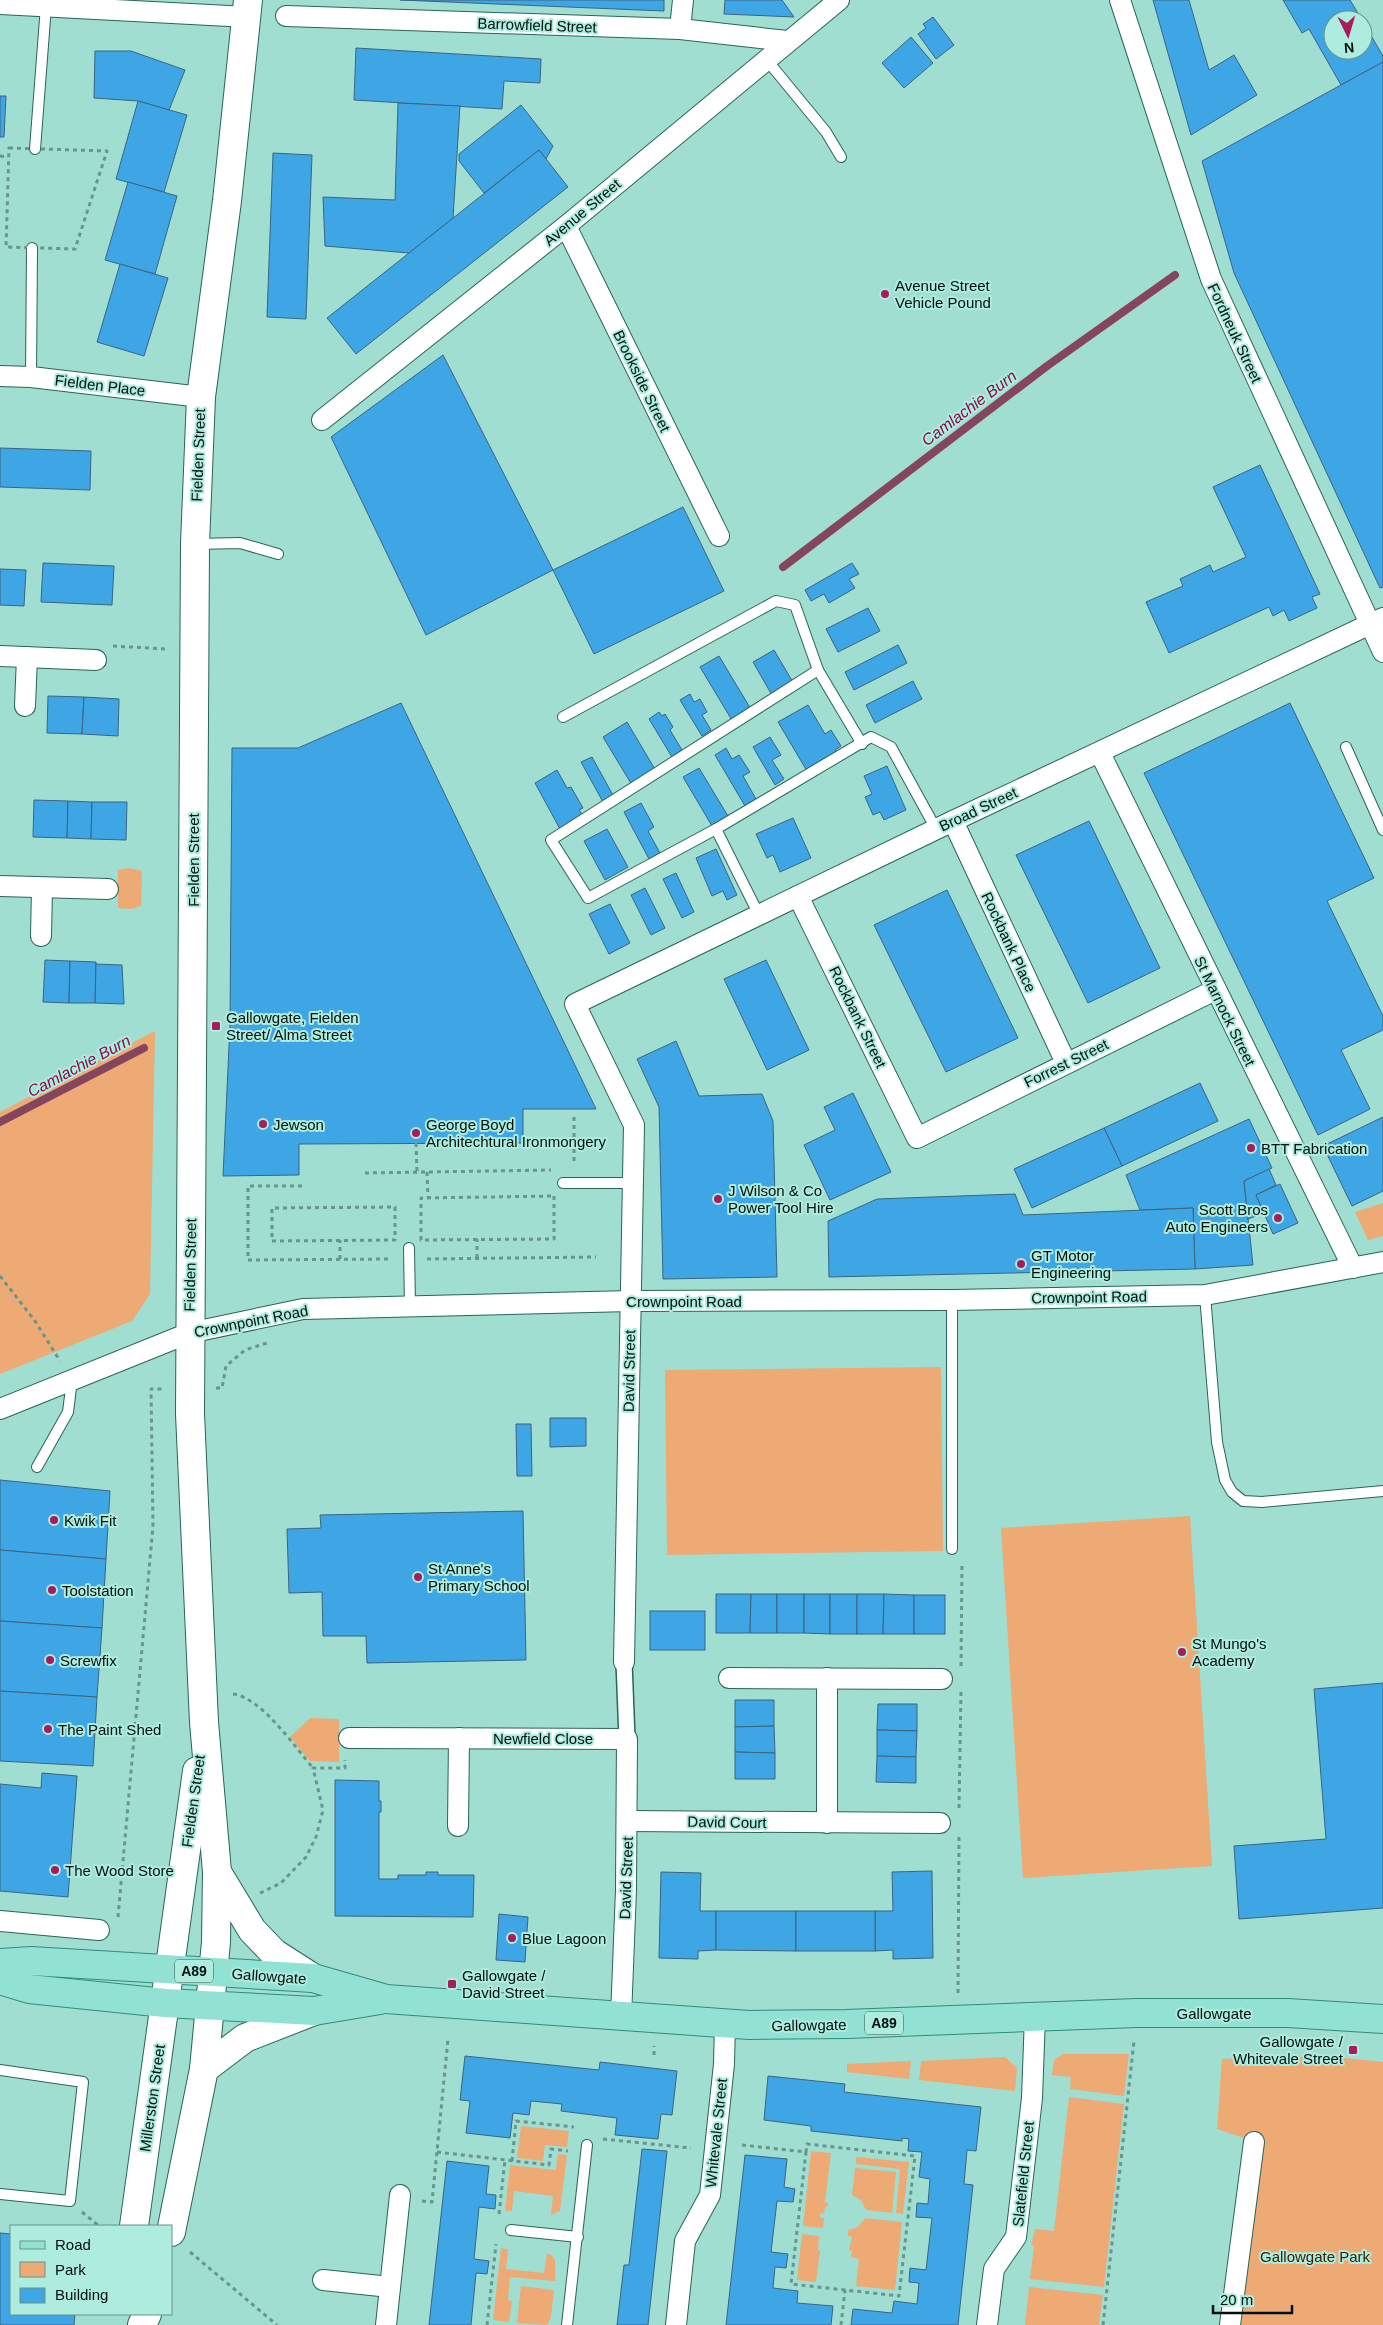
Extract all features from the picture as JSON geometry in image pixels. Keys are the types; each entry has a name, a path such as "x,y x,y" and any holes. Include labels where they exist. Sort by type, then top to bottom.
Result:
{"main road":[{"name":"Fielden Street","path":"210,2006 217,1872 204,1722 189,1333 195,544 201,397 227,202 248,8"},
{"name":"Fielden Street","path":"170,1969 204,1722"},
{"name":"Fielden Street","path":"217,1872 252,1930 274,1953 313,1978"},
{"name":"Gallowgate","path":"0,1963 31,1961 313,1978 386,1999 726,2024 846,2024 1137,2013 1288,2014 1383,2019"},
{"name":"Millerston Street","path":"134,2225 170,1969"},
{"name":"Gallowgate","path":"0,1980 29,1988 210,2006 314,2011 386,1999"},
{"path":"179,2241 204,2069 210,2006"},
{"path":"204,2069 245,2038 314,2011"}],"street":[{"path":"680,29 683,0"},
{"name":"Avenue Street","path":"322,420 566,226 787,41 839,0"},
{"name":"Fordneuk Street","path":"1120,0 1210,279 1376,622 1383,652"},
{"path":"0,4 46,6 94,4 248,8"},
{"name":"Barrowfield Street","path":"286,16 680,29 787,41"},
{"name":"Brookside Street","path":"566,226 719,536"},
{"name":"Fielden Place","path":"0,376 31,377 201,397"},
{"name":"Broad Street","path":"575,1004 944,825 1376,622"},
{"path":"0,656 96,660"},
{"path":"25,706 27,657"},
{"name":"St Marnock Street","path":"1100,753 1353,1268"},
{"name":"Rockbank Place","path":"944,825 1066,1063"},
{"path":"0,886 108,889"},
{"path":"41,936 42,888"},
{"name":"Rockbank Street","path":"798,896 917,1138"},
{"name":"Forrest Street","path":"917,1138 1215,990"},
{"name":"David Street","path":"575,1004 634,1125 624,1662"},
{"name":"Crownpoint Road","path":"0,1409 189,1333 303,1309 631,1301 952,1300 1205,1294 1383,1262"},
{"path":"624,1662 627,1739"},
{"path":"729,1678 942,1679"},
{"path":"827,1678 827,1823"},
{"name":"Newfield Close","path":"349,1738 627,1739"},
{"path":"458,1826 459,1738"},
{"name":"David Street","path":"621,2017 627,1821 627,1739"},
{"name":"David Court","path":"627,1821 940,1823"},
{"path":"0,1921 99,1930"},
{"name":"Slatefield Street","path":"987,2325 994,2269 1016,2237 1032,2098 1035,2016"},
{"name":"Whitevale Street","path":"676,2325 684,2241 710,2195 724,2064 726,2024"},
{"path":"1230,2325 1254,2142"},
{"path":"386,2325 400,2195"},
{"path":"323,2280 390,2287"}],"lane":[{"path":"35,149 46,6"},
{"path":"766,59 826,132 841,156"},
{"path":"31,377 32,248"},
{"path":"195,544 240,543 278,554"},
{"path":"563,717 776,602 795,605 818,670 862,744"},
{"path":"818,670 551,840 588,898 716,830 871,738 891,747 944,825"},
{"path":"1346,746 1383,830"},
{"path":"716,830 759,915"},
{"path":"563,1184 633,1183"},
{"path":"409,1248 410,1306"},
{"path":"1205,1294 1218,1442 1225,1480 1232,1492 1243,1501 1262,1502 1383,1491"},
{"path":"952,1300 952,1549"},
{"path":"37,1467 68,1412 72,1380"},
{"path":"0,2070 83,2082 70,2201 0,2194"},
{"path":"567,2325 587,2145"},
{"path":"511,2230 578,2237"}],"path":[{"path":"8,148 35,149 107,151 75,249 6,247 8,148"},
{"path":"0,156 8,157"},
{"path":"0,228 7,229"},
{"path":"96,660 104,646 195,650"},
{"path":"574,1117 574,1170"},
{"path":"416,1144 417,1172"},
{"path":"365,1174 553,1170"},
{"path":"427,1172 428,1198"},
{"path":"302,1186 248,1186 248,1260 394,1259"},
{"path":"554,1196 554,1239 421,1240 421,1198 428,1198 554,1196"},
{"path":"395,1206 395,1240 340,1240 272,1242 272,1208 395,1206"},
{"path":"477,1239 477,1258"},
{"path":"340,1240 340,1259"},
{"path":"424,1258 596,1257"},
{"path":"0,1276 35,1321 72,1380"},
{"path":"99,1930 118,1917 153,1526 150,1389 190,1386"},
{"path":"952,1549 962,1560 961,1670"},
{"path":"959,1810 961,1690"},
{"path":"233,1694 242,1696 272,1720 313,1768 324,1810 316,1837 306,1857 281,1883 255,1895"},
{"path":"313,1768 345,1768 349,1738"},
{"path":"957,2019 959,1830"},
{"path":"1103,2325 1137,2013"},
{"path":"400,2195 414,2200 432,2202 448,2038"},
{"path":"512,2162 516,2121 574,2127"},
{"path":"603,2138 699,2149"},
{"path":"806,2144 915,2156 899,2296 791,2284 806,2152 806,2144"},
{"path":"437,2152 549,2165 551,2149 572,2152 587,2145"},
{"path":"742,2145 806,2152"},
{"path":"499,2214 505,2160"},
{"path":"179,2241 277,2325"},
{"path":"488,2325 496,2244"},
{"path":"841,2325 845,2290"}],"green space":[{"path":"129,868 142,871 141,906 131,909 118,908 118,870"},
{"path":"155,1031 150,1294 132,1321 0,1374 0,1112"},
{"path":"1383,1203 1383,1236 1368,1240 1355,1212"},
{"path":"941,1367 943,1551 667,1555 665,1370"},
{"path":"1190,1516 1212,1866 1023,1878 1001,1528"},
{"path":"310,1718 339,1719 339,1762 310,1761 290,1737"},
{"path":"1063,2054 1129,2054 1124,2096 1070,2089 1071,2077 1052,2075 1054,2060"},
{"name":"Gallowgate Park","path":"1325,2056 1383,2062 1383,2325 1238,2325 1260,2143 1217,2129 1222,2059"},
{"path":"1005,2057 1017,2068 1015,2091 919,2080 921,2061"},
{"path":"911,2061 909,2079 847,2072 847,2064"},
{"path":"1069,2097 1124,2104 1104,2287 1030,2279 1034,2246 1031,2245 1035,2229 1054,2231"},
{"path":"521,2126 569,2131 567,2147 545,2145 543,2161 517,2158"},
{"path":"811,2151 831,2153 825,2202 828,2203 824,2213 820,2214 820,2217 824,2218 823,2228 803,2226"},
{"path":"558,2154 567,2155 560,2211 551,2215 553,2196 514,2191 512,2211 505,2211 510,2165 556,2170"},
{"path":"856,2157 909,2162 903,2214 896,2213 900,2169 856,2164"},
{"path":"855,2168 896,2172 892,2213 866,2210 861,2200 852,2195"},
{"path":"865,2218 902,2222 895,2290 856,2286 859,2259 851,2257 852,2251 849,2250 852,2237 848,2236 848,2230 858,2227"},
{"path":"802,2234 819,2236 818,2250 820,2250 816,2282 797,2280"},
{"path":"501,2248 508,2249 506,2269 544,2273 547,2254 550,2254 555,2259 555,2281 510,2277 508,2300 512,2301 509,2322 493,2320"},
{"path":"521,2286 554,2290 551,2317 547,2325 517,2323"},
{"path":"1029,2287 1103,2295 1099,2325 1025,2325"}],"building":[{"path":"400,0 664,0 664,11"},
{"path":"725,0 782,0 794,17 724,14"},
{"path":"1153,0 1189,0 1209,70 1234,55 1257,95 1191,135"},
{"path":"1283,0 1350,0 1356,10 1323,10 1323,54 1309,29 1302,33"},
{"path":"933,17 954,45 936,59 918,34 926,28 923,24"},
{"path":"911,37 933,63 904,88 882,63"},
{"path":"1373,39 1383,56 1383,62 1341,85 1327,60 1373,60"},
{"path":"356,48 541,59 540,83 504,81 502,109 354,100"},
{"path":"95,51 131,51 185,70 169,110 138,101 94,98"},
{"path":"1383,62 1383,587 1380,588 1234,273 1202,161"},
{"path":"0,96 6,96 4,137 0,137"},
{"path":"138,101 187,115 164,192 116,179"},
{"path":"398,103 460,106 453,218 409,253 325,246 323,197 395,200"},
{"path":"521,105 553,146 546,159 539,150 484,193 459,161 459,154"},
{"path":"539,150 568,187 356,354 327,318"},
{"path":"273,153 312,155 306,319 267,317"},
{"path":"128,182 177,196 155,274 105,260"},
{"path":"120,264 168,278 144,356 97,342"},
{"path":"443,355 553,570 426,635 331,437"},
{"path":"0,448 91,451 90,490 0,487"},
{"path":"1260,465 1320,594 1312,597 1317,608 1289,621 1284,610 1273,616 1269,607 1169,653 1146,602 1183,586 1180,579 1210,565 1213,572 1246,557 1213,487"},
{"path":"683,507 724,591 594,654 553,570"},
{"path":"43,563 114,566 112,605 41,602"},
{"path":"852,563 859,574 849,579 855,588 829,603 824,594 811,601 805,590"},
{"path":"0,569 26,570 24,606 0,605"},
{"path":"868,608 880,631 838,652 826,629"},
{"path":"898,645 907,663 854,690 845,672"},
{"path":"774,650 794,684 773,697 753,662"},
{"path":"719,656 752,711 733,722 700,667"},
{"path":"913,681 922,699 875,723 866,705"},
{"path":"690,694 694,702 700,699 707,712 702,715 711,730 702,736 680,700"},
{"path":"48,696 84,697 82,734 47,733"},
{"path":"84,697 119,699 118,736 82,734"},
{"path":"401,703 596,1109 523,1109 523,1143 299,1144 299,1175 223,1176 230,1025 232,748 298,748"},
{"path":"1290,703 1374,878 1327,901 1383,1016 1383,1030 1341,1050 1370,1109 1318,1135 1144,773"},
{"path":"808,705 825,734 831,730 841,746 835,750 837,754 807,771 778,722"},
{"path":"659,712 662,716 665,714 673,727 670,730 682,750 672,757 649,719"},
{"path":"627,722 656,771 632,785 603,737"},
{"path":"770,737 781,755 772,760 784,779 775,785 753,747"},
{"path":"726,748 732,759 739,755 750,772 743,776 756,799 745,806 715,755"},
{"path":"592,757 614,797 603,802 581,762"},
{"path":"887,766 906,810 884,820 880,812 873,815 865,797 872,794 864,776"},
{"path":"699,768 728,816 712,826 683,777"},
{"path":"557,770 567,788 571,787 583,808 579,810 583,816 560,829 535,783"},
{"path":"34,800 68,801 67,838 33,837"},
{"path":"68,801 92,802 91,839 67,838"},
{"path":"92,802 127,802 126,840 91,839"},
{"path":"641,803 654,827 648,831 660,853 649,859 624,812"},
{"path":"793,818 811,858 780,872 773,855 767,858 756,834"},
{"path":"1089,821 1160,968 1088,1003 1016,855"},
{"path":"607,829 628,867 605,880 584,841"},
{"path":"716,849 737,895 727,900 723,891 712,896 696,858"},
{"path":"676,873 694,912 682,918 663,879"},
{"path":"645,888 665,928 651,935 631,895"},
{"path":"947,890 1018,1038 946,1072 874,925"},
{"path":"610,904 630,943 609,954 589,914"},
{"path":"45,960 70,961 69,1003 43,1002"},
{"path":"766,960 809,1050 767,1070 724,979"},
{"path":"70,961 96,962 95,1003 69,1003"},
{"path":"96,964 122,965 124,1004 95,1003"},
{"name":"J Wilson & Co Power Tool Hire","path":"676,1041 699,1096 762,1094 773,1121 777,1277 663,1279 659,1107 637,1059"},
{"path":"1200,1083 1218,1121 1122,1166 1104,1128"},
{"path":"853,1093 891,1172 830,1200 804,1145 835,1130 824,1107"},
{"path":"1383,1117 1383,1191 1352,1206 1323,1146"},
{"path":"1249,1119 1272,1168 1244,1181 1253,1265 1195,1269 1193,1208 1140,1210 1126,1175"},
{"path":"1104,1128 1122,1166 1032,1208 1014,1169"},
{"path":"1269,1169 1276,1185 1256,1195 1264,1213 1248,1219 1244,1181"},
{"path":"1280,1184 1298,1223 1273,1234 1256,1195"},
{"path":"1015,1194 1023,1215 1193,1208 1195,1269 829,1277 828,1221 877,1199"},
{"path":"550,1418 586,1418 586,1446 550,1447"},
{"path":"516,1424 531,1424 532,1476 517,1476"},
{"name":"Kwik Fit","path":"0,1480 110,1491 106,1559 0,1550"},
{"path":"523,1511 526,1660 367,1663 366,1636 323,1636 322,1592 289,1593 287,1529 321,1528 320,1515"},
{"name":"Toolstation","path":"0,1550 106,1559 102,1628 0,1621"},
{"path":"716,1594 751,1594 750,1633 716,1633"},
{"path":"751,1594 777,1594 777,1633 750,1633"},
{"path":"777,1594 804,1594 804,1633 777,1633"},
{"path":"804,1594 830,1594 830,1634 804,1633"},
{"path":"830,1594 857,1594 857,1634 830,1634"},
{"path":"857,1594 884,1594 883,1634 857,1634"},
{"path":"884,1594 914,1595 914,1634 883,1634"},
{"path":"914,1595 945,1595 945,1634 914,1634"},
{"path":"650,1611 705,1611 705,1650 650,1650"},
{"name":"Screwfix","path":"0,1621 102,1628 97,1697 0,1691"},
{"path":"1383,1683 1383,1908 1239,1919 1234,1846 1326,1839 1314,1689"},
{"name":"The Paint Shed","path":"0,1691 97,1697 93,1766 0,1761"},
{"path":"735,1700 774,1700 774,1726 735,1727"},
{"path":"878,1704 917,1704 917,1731 877,1730"},
{"path":"774,1726 775,1753 735,1752 735,1727"},
{"path":"877,1730 917,1731 916,1757 877,1756"},
{"path":"735,1752 775,1753 775,1779 735,1779"},
{"path":"877,1756 916,1757 916,1783 876,1782"},
{"path":"42,1773 77,1776 68,1897 0,1891 0,1784 41,1788"},
{"path":"335,1780 379,1781 381,1812 379,1812 379,1879 398,1879 398,1875 426,1875 426,1872 438,1872 438,1875 474,1875 473,1917 335,1916"},
{"path":"932,1871 933,1958 893,1959 893,1950 875,1951 875,1911 893,1911 892,1872"},
{"path":"661,1872 701,1873 700,1911 716,1911 716,1950 698,1951 698,1959 659,1958"},
{"path":"716,1911 796,1911 796,1951 716,1950"},
{"path":"796,1911 875,1911 875,1951 796,1951"},
{"name":"Blue Lagoon","path":"499,1914 528,1917 525,1962 496,1960"},
{"path":"465,2056 599,2070 600,2062 677,2071 672,2115 661,2114 658,2139 615,2135 617,2118 561,2111 562,2104 531,2101 529,2115 513,2113 510,2138 466,2133 470,2101 460,2100"},
{"path":"768,2076 845,2084 844,2092 981,2107 976,2151 967,2150 964,2184 973,2185 958,2325 851,2325 853,2309 892,2313 894,2301 917,2304 919,2283 909,2282 910,2268 926,2270 932,2218 916,2217 917,2203 928,2204 930,2179 919,2177 922,2152 908,2151 909,2139 902,2138 902,2141 811,2131 811,2126 764,2120"},
{"path":"642,2149 667,2151 648,2325 617,2325 624,2265 629,2265"},
{"path":"745,2155 787,2159 784,2187 795,2189 793,2202 777,2201 771,2252 788,2254 786,2268 775,2267 773,2288 798,2291 797,2303 833,2306 831,2325 726,2325"},
{"path":"447,2161 489,2166 486,2194 496,2195 495,2209 479,2207 474,2259 489,2261 487,2274 476,2273 471,2325 429,2325"},
{"path":"0,2233 10,2234 10,2315 75,2315 74,2325 0,2325"}],"waterway":[{"name":"Camlachie Burn","path":"783,567 1047,366 1175,275"},
{"name":"Camlachie Burn","path":"0,1122 144,1048"}],"place":[{"name":"Avenue Street Vehicle Pound","path":"885,294"},
{"name":"Gallowgate, Fielden Street/ Alma Street","path":"216,1026"},
{"name":"Jewson","path":"263,1124"},
{"name":"George Boyd Architechtural Ironmongery","path":"416,1133"},
{"name":"BTT Fabrication","path":"1251,1148"},
{"name":"J Wilson & Co Power Tool Hire","path":"718,1199"},
{"name":"Scott Bros Auto Engineers","path":"1278,1218"},
{"name":"GT Motor Engineering","path":"1021,1264"},
{"name":"Kwik Fit","path":"54,1520"},
{"name":"St Anne's Primary School","path":"418,1577"},
{"name":"Toolstation","path":"52,1590"},
{"name":"St Mungo's Academy","path":"1182,1652"},
{"name":"Screwfix","path":"50,1660"},
{"name":"The Paint Shed","path":"48,1729"},
{"name":"The Wood Store","path":"55,1870"},
{"name":"Blue Lagoon","path":"512,1938"},
{"name":"Gallowgate / David Street","path":"452,1984"},
{"name":"Gallowgate / Whitevale Street","path":"1353,2050"}]}
